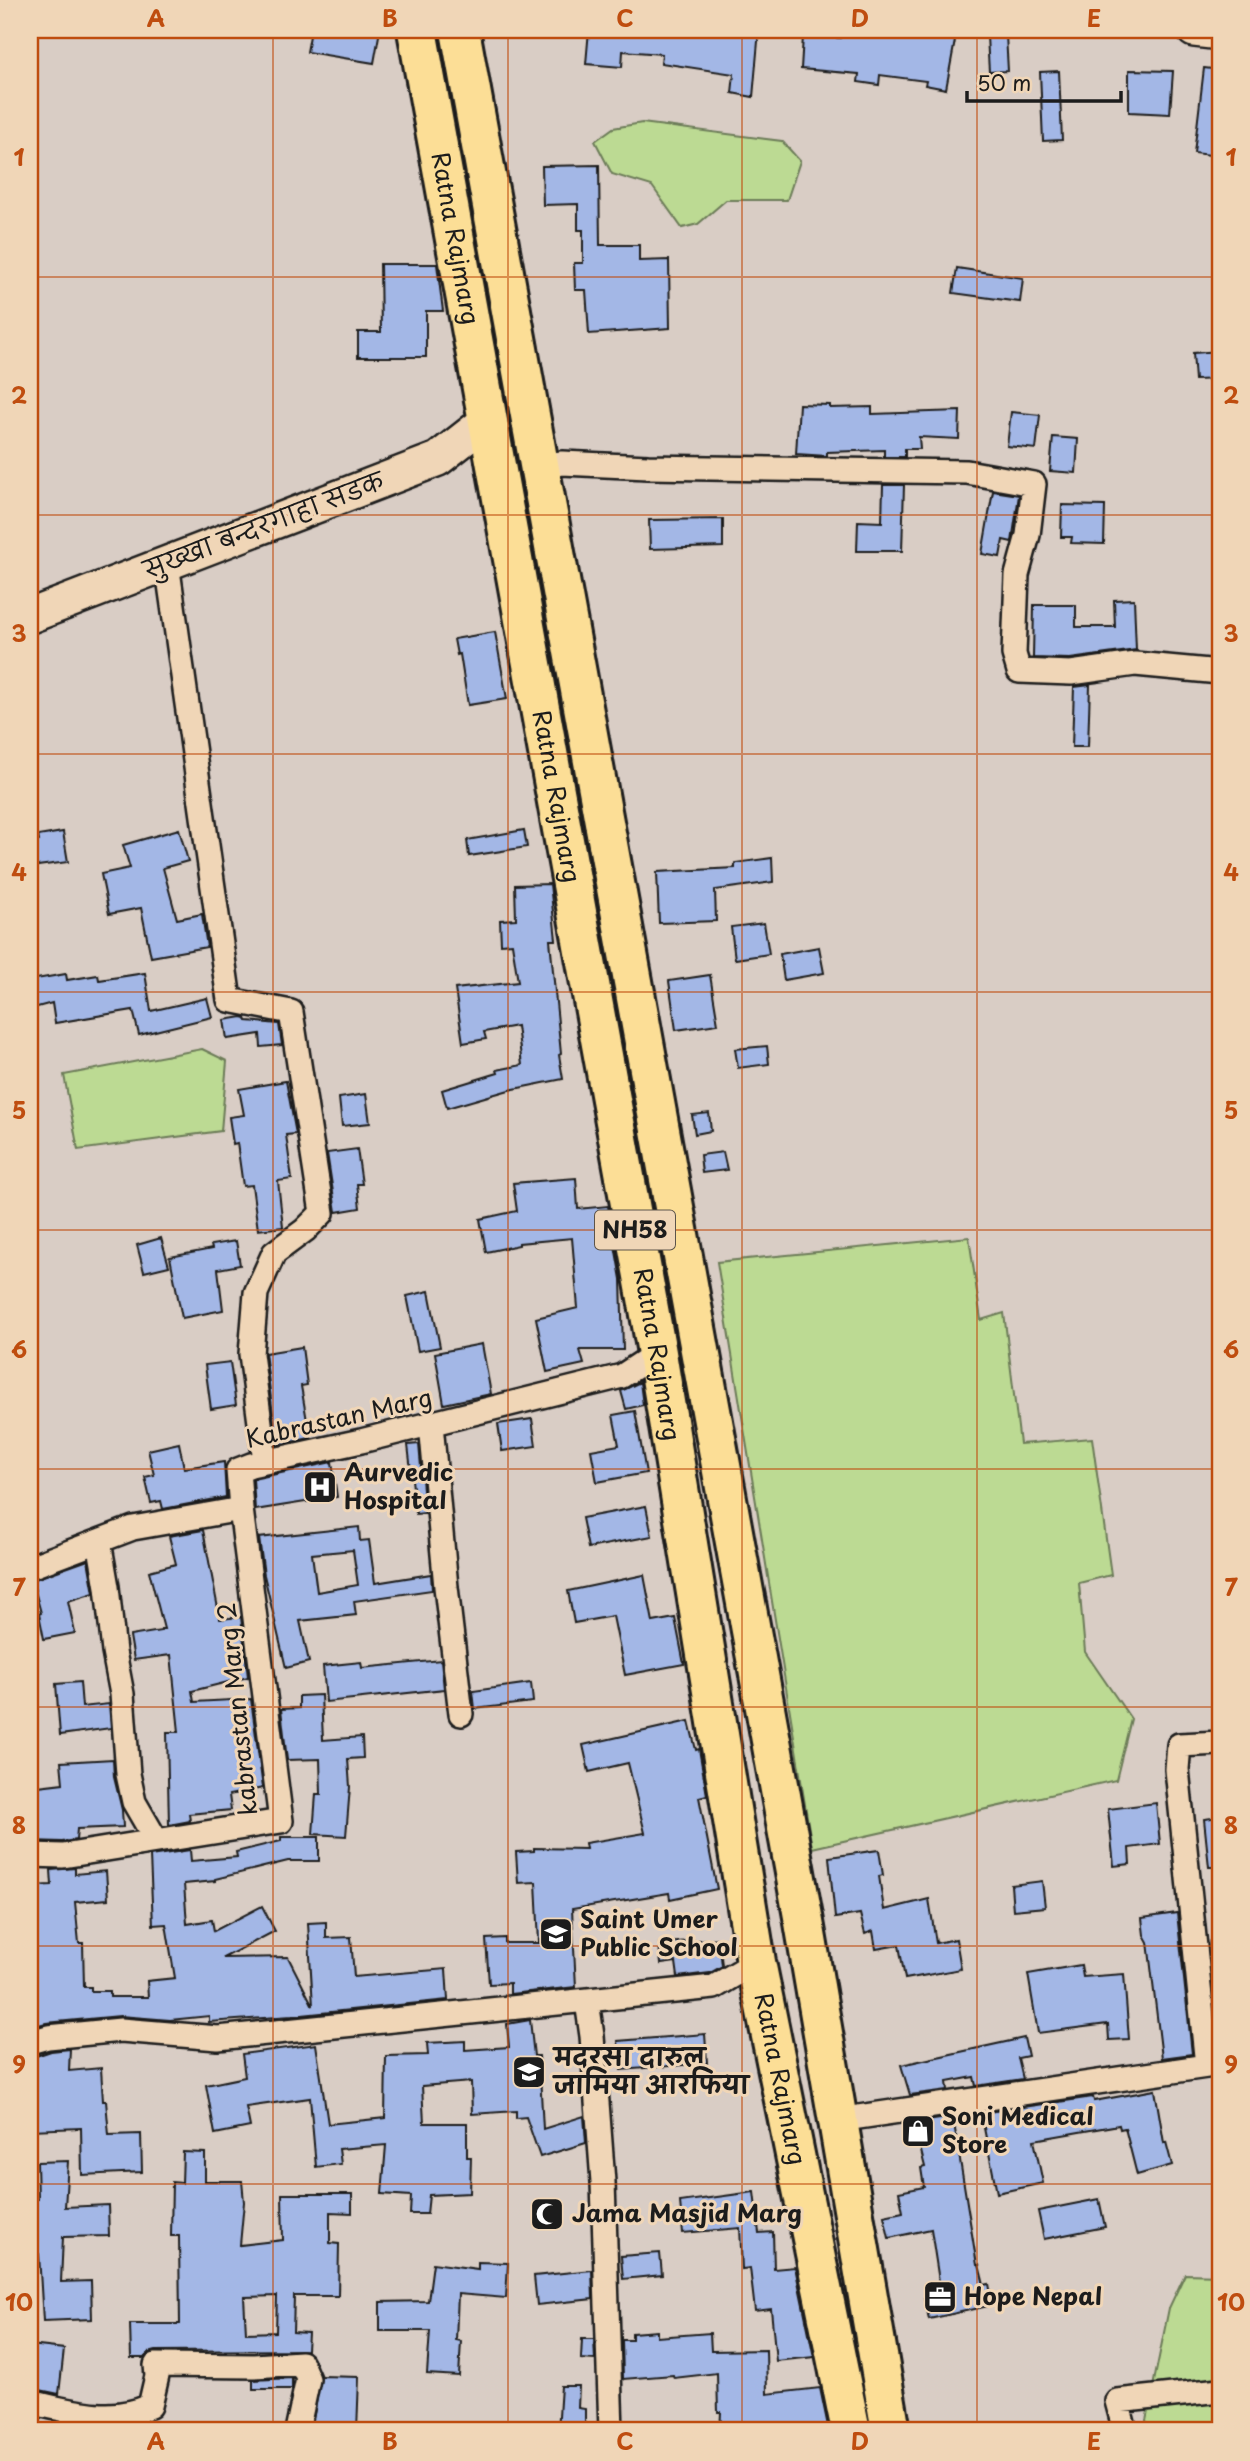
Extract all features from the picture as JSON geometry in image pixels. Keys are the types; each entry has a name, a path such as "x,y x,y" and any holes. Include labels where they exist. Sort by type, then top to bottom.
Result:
{"highway":[{"name":"Ratna Rajmarg","path":"417,30 657,1353 756,1962 851,2431"},
{"name":"Ratna Rajmarg","path":"460,30 838,2120 891,2431"}],"street":[{"path":"1194,30 1220,33"},
{"name":"सुख्खा बन्दरगाहा सडक","path":"30,616 438,459 489,419"},
{"path":"540,466 562,463 967,472 1034,484 1028,535 1017,575 1014,654 1019,671 1071,673 1135,664 1220,672"},
{"path":"167,563 229,1000 291,1013 322,1213 305,1230 274,1253 256,1293 251,1354 265,1461"},
{"name":"Kabrastan Marg","path":"241,1509 237,1471 265,1461 431,1424 622,1376 657,1353"},
{"path":"431,1424 461,1714"},
{"path":"30,1567 133,1528 241,1509"},
{"name":"kabrastan Marg 2","path":"30,1855 63,1856 281,1821 241,1509"},
{"path":"99,1541 122,1694 128,1774 134,1802 156,1840"},
{"path":"838,2120 1207,2066 1177,1769 1179,1745 1220,1743"},
{"path":"30,2042 48,2036 121,2031 218,2038 587,2001 714,1987 756,1962"},
{"path":"587,2001 603,2182 611,2431"},
{"path":"30,2402 107,2417 132,2414 150,2406 157,2376 156,2365 254,2366 301,2363 307,2379 297,2431"},
{"path":"1125,2431 1117,2401 1220,2390"}],"green space":[{"path":"642,123 782,141 800,161 787,200 726,200 698,224 682,228 652,186 612,174 595,141 613,128"},
{"path":"202,1049 227,1061 221,1131 78,1150 64,1075"},
{"path":"969,1237 981,1320 1004,1313 1020,1444 1092,1438 1111,1575 1079,1583 1085,1652 1131,1719 1116,1780 812,1848 717,1262"},
{"path":"1185,2274 1220,2275 1220,2431 1149,2431 1146,2421 1169,2308"}],"building":[{"path":"311,30 380,30 374,63 307,52"},
{"path":"589,30 759,30 753,97 732,93 734,74 661,63 662,54 623,51 622,67 586,64"},
{"path":"842,30 957,30 946,89 925,85 926,81 880,75 879,85 858,82 859,74 801,69 803,36 841,38"},
{"path":"1006,35 1008,71 989,72 987,36"},
{"path":"1204,68 1220,70 1219,156 1194,153"},
{"path":"1129,70 1173,71 1170,114 1129,112"},
{"path":"1059,71 1062,140 1043,141 1040,72"},
{"path":"599,165 600,245 639,245 639,261 669,260 670,328 589,334 586,290 575,290 574,263 583,263 583,230 578,230 578,204 543,205 542,166"},
{"path":"380,264 437,264 443,311 426,311 426,357 358,357 358,332 381,332"},
{"path":"957,268 1023,278 1020,302 953,293"},
{"path":"1220,351 1220,379 1195,380 1193,353"},
{"path":"799,404 830,405 830,408 872,407 872,414 960,411 959,439 919,437 920,449 905,449 905,457 884,457 884,450 827,452 827,456 796,454"},
{"path":"1011,412 1040,415 1036,449 1007,446"},
{"path":"1053,437 1078,439 1076,473 1050,471"},
{"path":"883,485 904,485 902,551 857,551 858,521 882,522"},
{"path":"993,491 1019,495 1012,542 1003,540 1000,557 982,554"},
{"path":"1062,505 1105,506 1104,544 1071,543 1072,537 1061,537"},
{"path":"723,519 723,547 650,549 649,520"},
{"path":"1134,599 1136,650 1070,659 1033,658 1034,605 1076,605 1076,627 1115,627 1114,600"},
{"path":"495,632 507,699 468,705 460,654 457,655 454,639"},
{"path":"1090,685 1088,747 1072,747 1074,687"},
{"path":"179,829 188,861 163,868 177,919 202,914 207,947 151,957 141,908 109,914 101,874 130,868 123,845"},
{"path":"524,830 527,847 469,856 467,840"},
{"path":"63,832 68,862 30,867 30,842 39,841 38,836"},
{"path":"772,858 773,882 715,890 716,921 659,923 657,872 735,868 735,863"},
{"path":"550,884 556,940 550,940 563,1079 509,1090 447,1108 442,1090 498,1073 497,1070 522,1065 517,1026 484,1032 486,1039 463,1043 455,989 518,982 512,943 501,944 500,920 516,919 515,885"},
{"path":"764,923 769,954 735,959 731,927"},
{"path":"819,947 824,973 784,980 780,954"},
{"path":"145,973 151,1011 207,998 212,1017 139,1035 133,1010 55,1023 52,1003 30,1009 30,980 66,974 67,980 98,975 99,980"},
{"path":"710,975 718,1024 676,1030 669,981"},
{"path":"242,1017 247,1021 279,1024 282,1045 261,1047 260,1034 227,1039 224,1020"},
{"path":"767,1046 769,1064 738,1068 735,1049"},
{"path":"286,1081 296,1134 286,1135 292,1179 278,1181 283,1227 258,1230 252,1185 243,1186 237,1143 233,1144 229,1117 244,1115 239,1089"},
{"path":"366,1094 370,1123 342,1126 339,1098"},
{"path":"709,1113 711,1131 695,1134 692,1115"},
{"path":"357,1149 362,1184 357,1184 360,1208 336,1212 327,1153"},
{"path":"723,1152 727,1170 702,1173 700,1155"},
{"path":"576,1178 578,1209 608,1206 621,1279 623,1350 580,1350 584,1364 547,1372 536,1318 578,1308 572,1238 519,1243 486,1252 480,1219 517,1211 513,1183"},
{"path":"161,1238 169,1266 144,1272 137,1245"},
{"path":"236,1241 240,1265 218,1269 223,1310 182,1318 170,1257 212,1249 211,1245"},
{"path":"429,1291 440,1347 418,1351 407,1296"},
{"path":"482,1344 491,1394 444,1404 435,1353"},
{"path":"302,1347 307,1385 301,1386 310,1438 277,1445 265,1353"},
{"path":"230,1362 236,1405 211,1409 205,1365"},
{"path":"640,1382 643,1405 626,1409 621,1391"},
{"path":"635,1411 646,1473 597,1482 591,1450 619,1445 613,1415"},
{"path":"532,1419 536,1446 502,1451 498,1424"},
{"path":"179,1443 184,1468 224,1462 226,1497 163,1509 161,1501 151,1503 145,1477 154,1475 148,1450"},
{"path":"419,1444 425,1513 416,1514 408,1445"},
{"path":"332,1462 337,1497 255,1510 253,1479"},
{"path":"646,1506 652,1536 588,1548 582,1518"},
{"path":"359,1527 360,1541 369,1540 375,1583 431,1574 432,1590 354,1601 356,1615 300,1621 309,1662 286,1668 264,1575 259,1538","holes":["353,1550 358,1585 317,1592 312,1554"]},
{"path":"203,1530 220,1619 241,1617 248,1677 192,1691 194,1702 251,1699 263,1788 229,1795 231,1810 189,1814 190,1821 169,1825 167,1732 179,1732 171,1655 134,1660 130,1636 164,1629 149,1571 176,1564 169,1536"},
{"path":"88,1560 94,1593 68,1601 75,1633 44,1639 39,1614 41,1613 32,1580"},
{"path":"644,1575 653,1622 675,1618 684,1664 625,1675 613,1616 574,1623 568,1591"},
{"path":"441,1660 444,1689 326,1702 323,1666 361,1662 362,1668"},
{"path":"80,1682 82,1707 109,1704 111,1728 60,1735 56,1684"},
{"path":"531,1683 533,1702 475,1709 473,1691"},
{"path":"321,1695 323,1740 362,1737 363,1758 348,1759 350,1787 346,1836 313,1834 316,1794 321,1794 320,1759 287,1760 281,1709 299,1708 299,1696"},
{"path":"689,1721 696,1750 699,1749 707,1795 699,1797 717,1889 670,1899 669,1893 572,1909 576,1987 510,1994 510,1983 489,1984 486,1939 505,1938 505,1943 539,1943 536,1882 518,1883 516,1852 534,1851 534,1848 586,1849 585,1843 645,1833 628,1763 589,1772 583,1745"},
{"path":"113,1759 123,1827 77,1829 76,1840 30,1841 30,1787 63,1783 61,1762"},
{"path":"1156,1803 1160,1844 1129,1848 1130,1864 1114,1866 1108,1809"},
{"path":"1220,1817 1220,1867 1209,1867 1204,1819"},
{"path":"281,1837 319,1837 319,1861 288,1861 215,1881 184,1884 187,1924 212,1920 214,1931 262,1906 275,1931 223,1958 288,1957 313,2006 308,1923 326,1922 326,1938 351,1937 354,1977 446,1969 448,2000 209,2022 209,2016 170,2020 120,2016 46,2023 31,2027 30,1886 52,1885 51,1870 75,1868 75,1874 106,1871 108,1899 75,1902 79,1943 83,1943 84,1987 91,1987 91,1991 110,1991 110,1997 148,1997 147,1981 175,1978 166,1924 153,1925 150,1856 190,1850 191,1861 237,1857 236,1852 281,1841"},
{"path":"879,1850 883,1875 879,1876 884,1910 929,1899 936,1943 956,1939 961,1969 905,1979 899,1945 876,1949 873,1931 865,1934 860,1914 835,1918 829,1857"},
{"path":"1042,1881 1045,1907 1013,1910 1011,1885"},
{"path":"1177,1913 1192,2054 1162,2058 1148,1942 1144,1935 1142,1918"},
{"path":"719,1938 722,1966 710,1973 678,1977 676,1962 661,1964 659,1944"},
{"path":"1081,1965 1083,1977 1124,1974 1129,2039 1109,2040 1108,2024 1038,2033 1028,1974"},
{"path":"1220,1978 1220,2017 1216,2018 1212,1979"},
{"path":"530,2020 534,2056 539,2056 543,2129 584,2116 586,2143 540,2157 526,2117 516,2118 516,2111 472,2114 471,2082 422,2086 424,2123 467,2123 467,2157 471,2157 470,2193 429,2195 427,2214 410,2214 411,2196 382,2194 386,2145 339,2149 341,2164 316,2167 310,2098 246,2107 250,2127 215,2134 206,2085 245,2077 242,2054 316,2044 328,2124 385,2118 386,2056 428,2055 427,2043 465,2041 465,2050 509,2047 507,2024"},
{"path":"705,2034 707,2063 621,2070 618,2041"},
{"path":"1024,2038 1028,2056 1018,2058 1023,2079 976,2086 974,2077 947,2082 948,2090 910,2095 901,2065"},
{"path":"70,2049 69,2071 101,2068 109,2135 141,2134 142,2172 82,2175 81,2128 30,2130 30,2058 51,2051"},
{"path":"1155,2090 1164,2143 1166,2142 1172,2165 1137,2175 1125,2128 1120,2129 1119,2125 1034,2140 1043,2183 997,2193 981,2113 1093,2097 1094,2101"},
{"path":"953,2117 977,2265 984,2285 989,2284 993,2305 929,2319 924,2298 941,2294 931,2229 889,2238 884,2216 903,2212 899,2192 924,2187 921,2168 925,2167 914,2123"},
{"path":"183,2152 205,2153 205,2181 242,2181 244,2202 240,2245 283,2240 282,2194 352,2194 352,2213 330,2212 330,2243 339,2244 338,2296 294,2296 293,2332 308,2333 307,2350 156,2351 144,2358 131,2358 130,2324 180,2324 179,2236 171,2236 172,2182 182,2183","holes":["277,2296 276,2332 246,2333 244,2297"]},
{"path":"68,2161 65,2207 108,2205 109,2236 63,2237 61,2282 91,2281 92,2319 43,2321 39,2254 33,2254 38,2199 37,2162"},
{"path":"754,2192 759,2233 773,2232 774,2269 795,2267 814,2357 776,2361 771,2309 755,2311 750,2268 742,2269 740,2228 683,2233 680,2202"},
{"path":"1099,2199 1105,2227 1044,2239 1038,2211"},
{"path":"660,2253 662,2275 623,2279 621,2256"},
{"path":"478,2262 508,2263 506,2298 458,2294 456,2340 461,2341 459,2376 427,2374 430,2331 380,2331 380,2302 428,2301 433,2263 478,2269"},
{"path":"592,2270 593,2299 537,2305 534,2276"},
{"path":"657,2331 657,2337 710,2333 711,2351 766,2350 767,2394 820,2388 829,2431 720,2431 717,2373 674,2378 673,2375 623,2379 622,2340 632,2340 632,2333"},
{"path":"582,2339 594,2339 595,2360 581,2359"},
{"path":"30,2345 64,2349 59,2394 30,2388"},
{"path":"321,2376 359,2377 357,2431 311,2431"},
{"path":"292,2378 292,2389 253,2389 253,2380"},
{"path":"561,2386 579,2386 578,2408 585,2409 585,2431 558,2431"}],"place":[{"name":"Aurvedic Hospital","path":"320,1487"},
{"name":"Saint Umer Public School","path":"556,1934"},
{"name":"मदरसा दारुल जामिया आरफिया","path":"529,2072"},
{"name":"Soni Medical Store","path":"918,2131"},
{"name":"Jama Masjid Marg","path":"547,2214"},
{"name":"Hope Nepal","path":"940,2297"}]}
